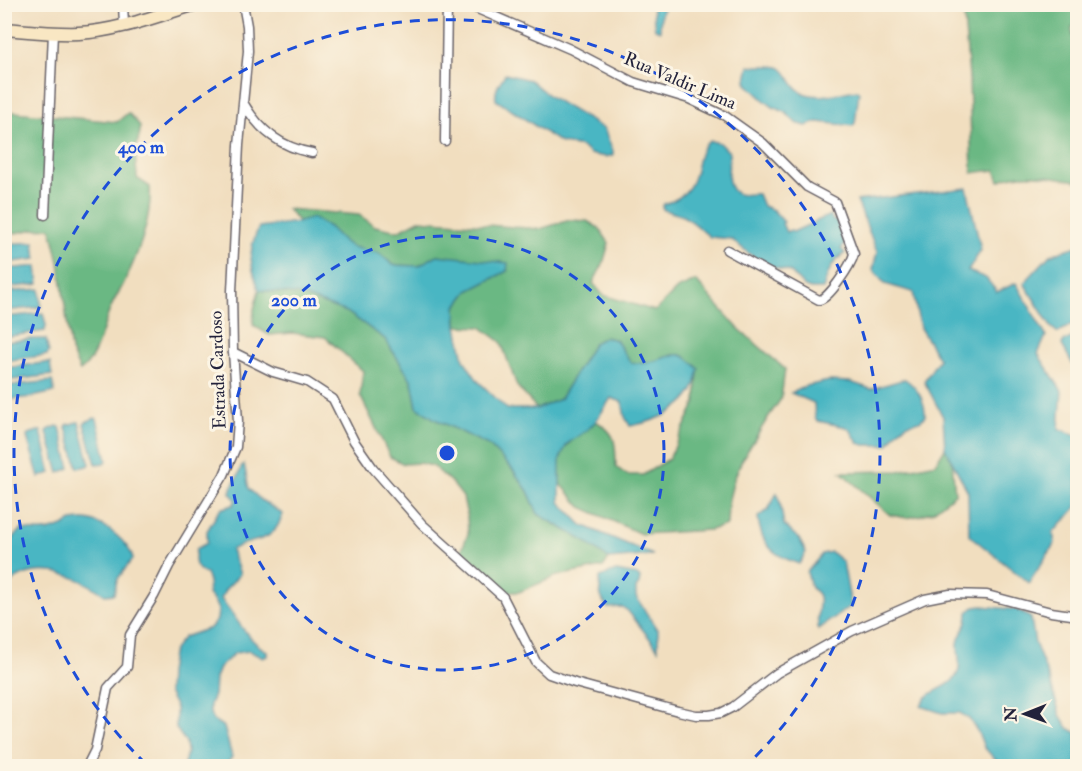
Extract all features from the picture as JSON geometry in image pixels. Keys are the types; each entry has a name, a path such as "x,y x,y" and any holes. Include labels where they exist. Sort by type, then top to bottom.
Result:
{"main road":[{"path":"4,29 80,33 124,25 196,4"}],"street":[{"path":"123,4 124,25"},
{"name":"Estrada Cardoso","path":"87,766 95,750 108,688 127,667 130,635 234,455 237,421 232,291 239,145 248,36 243,4"},
{"path":"446,141 447,4"},
{"name":"Rua Valdir Lima","path":"466,4 570,50 633,82 689,99 718,112 754,136 807,187 835,202 854,254 826,298 819,300 727,250"},
{"path":"45,215 53,33"},
{"path":"244,104 256,122 268,134 283,144 312,153"},
{"path":"233,352 273,372 307,382 333,399 354,441 373,468 422,524 498,591 536,662 549,674 565,680 678,711 709,715 721,713 733,707 777,673 852,631 932,597 950,594 987,595 1051,612 1077,616"}],"green space":[{"path":"963,5 1077,5 1077,25 1072,27 1073,37 1078,42 1077,181 1048,176 1017,175 999,181 995,170 972,173 969,77"},
{"path":"4,111 117,122 128,113 140,129 135,159 137,178 150,187 146,225 133,262 111,307 95,351 80,371 71,351 59,262 51,228 5,235"},
{"path":"287,209 359,215 375,226 398,231 419,220 540,229 570,220 587,221 599,228 609,243 603,264 593,283 603,295 655,311 677,289 696,281 738,328 785,369 781,399 742,460 734,479 728,503 727,525 710,530 641,534 581,507 560,483 559,465 562,453 570,442 596,421 612,435 616,467 627,475 643,475 669,459 696,402 698,369 686,357 676,355 648,363 630,363 616,340 605,337 594,343 560,399 537,409 517,386 501,342 481,327 457,326 456,307 468,291 507,271 459,258 437,255 419,266 393,265 379,253 352,247 329,227 314,218 299,222"},
{"path":"259,290 300,295 347,312 385,339 412,381 417,407 435,419 490,446 513,470 528,491 538,514 581,539 609,559 603,567 557,576 519,592 506,592 495,579 461,551 468,534 467,516 463,497 452,483 433,466 419,463 404,464 390,457 360,395 363,371 325,337 292,333 269,335 253,325"},
{"path":"945,448 952,460 955,494 933,511 921,515 907,518 890,515 841,472 899,471 936,463"}],"water":[{"path":"652,5 665,5 661,13 660,31 655,29"},
{"path":"749,66 781,68 795,86 806,94 825,95 857,90 859,92 855,123 853,126 818,122 806,126 796,123 785,112 765,101 747,84"},
{"path":"505,74 530,80 549,96 604,129 613,155 606,157 590,154 582,147 561,143 496,100 499,83"},
{"path":"711,141 720,143 729,152 728,175 733,191 740,195 758,194 763,206 773,210 784,222 782,223 786,232 791,230 793,232 830,215 833,221 837,220 846,243 841,249 845,253 833,264 823,289 805,287 790,272 762,264 731,239 710,237 681,215 664,210 662,207 664,204 678,198 687,190 693,181 700,153"},
{"path":"967,188 981,250 968,271 986,278 997,292 1016,283 1046,336 1038,354 1062,391 1059,429 1077,435 1077,507 1053,533 1055,543 1029,583 969,535 968,492 945,448 943,417 924,381 939,359 920,328 913,292 885,284 873,270 877,252 857,201"},
{"path":"313,218 329,227 352,247 379,253 393,265 419,266 437,255 508,263 507,271 468,291 456,307 457,326 464,360 478,381 507,409 537,409 560,399 594,343 605,337 616,340 630,362 648,363 681,355 692,362 699,369 695,384 692,392 680,406 656,419 630,426 625,417 622,402 611,398 596,421 567,444 560,459 560,502 582,525 653,555 609,559 581,539 538,514 528,491 513,470 490,446 435,419 417,407 412,381 385,339 347,312 300,295 259,290 251,251 259,227"},
{"path":"34,242 36,259 5,263 5,244"},
{"path":"1077,246 1077,321 1058,333 1051,327 1024,283 1050,255"},
{"path":"37,266 39,284 5,288 5,269"},
{"path":"40,289 41,307 5,311 5,292"},
{"path":"43,313 45,331 5,337 5,317"},
{"path":"1077,335 1077,372 1062,345 1063,342"},
{"path":"46,339 49,352 47,355 5,361 5,342"},
{"path":"50,363 52,375 5,381 5,368"},
{"path":"905,379 920,395 925,416 920,421 901,428 888,445 858,443 846,427 818,421 815,418 814,403 791,393 806,386 829,381 850,382 871,389"},
{"path":"52,381 55,392 5,400 5,386"},
{"path":"95,418 107,460 105,463 96,464 84,424"},
{"path":"79,422 90,464 78,468 66,427"},
{"path":"57,426 60,427 70,468 59,473 47,432"},
{"path":"41,431 51,473 39,477 27,437 28,434"},
{"path":"244,464 249,489 283,514 279,524 268,536 231,550 240,574 225,590 221,599 253,641 267,651 267,656 263,658 249,651 235,653 219,668 215,678 210,713 213,720 224,727 232,757 225,766 186,766 184,764 187,752 186,743 176,728 176,708 168,692 172,654 184,637 210,628 217,620 218,610 208,594 209,581 206,574 199,570 196,564 196,549 207,543 207,531 220,509 233,505 236,500 230,493"},
{"path":"777,493 784,525 799,539 806,552 799,564 775,553 762,535 758,517 768,510"},
{"path":"89,520 104,526 127,546 133,558 117,580 114,594 105,595 94,587 68,576 41,571 28,573 5,588 5,546 17,533 21,530 50,530 72,521"},
{"path":"831,552 843,562 851,606 818,629 819,599 817,593 811,588 807,572 822,554"},
{"path":"616,571 637,575 640,578 636,588 636,597 658,631 658,649 628,611 622,607 608,608 603,601 600,577"},
{"path":"974,607 1018,610 1031,618 1035,643 1060,715 1068,728 1077,733 1077,766 1001,766 984,747 969,719 960,713 942,713 921,706 926,697 956,676 959,667 958,643 967,623 968,612"}]}
